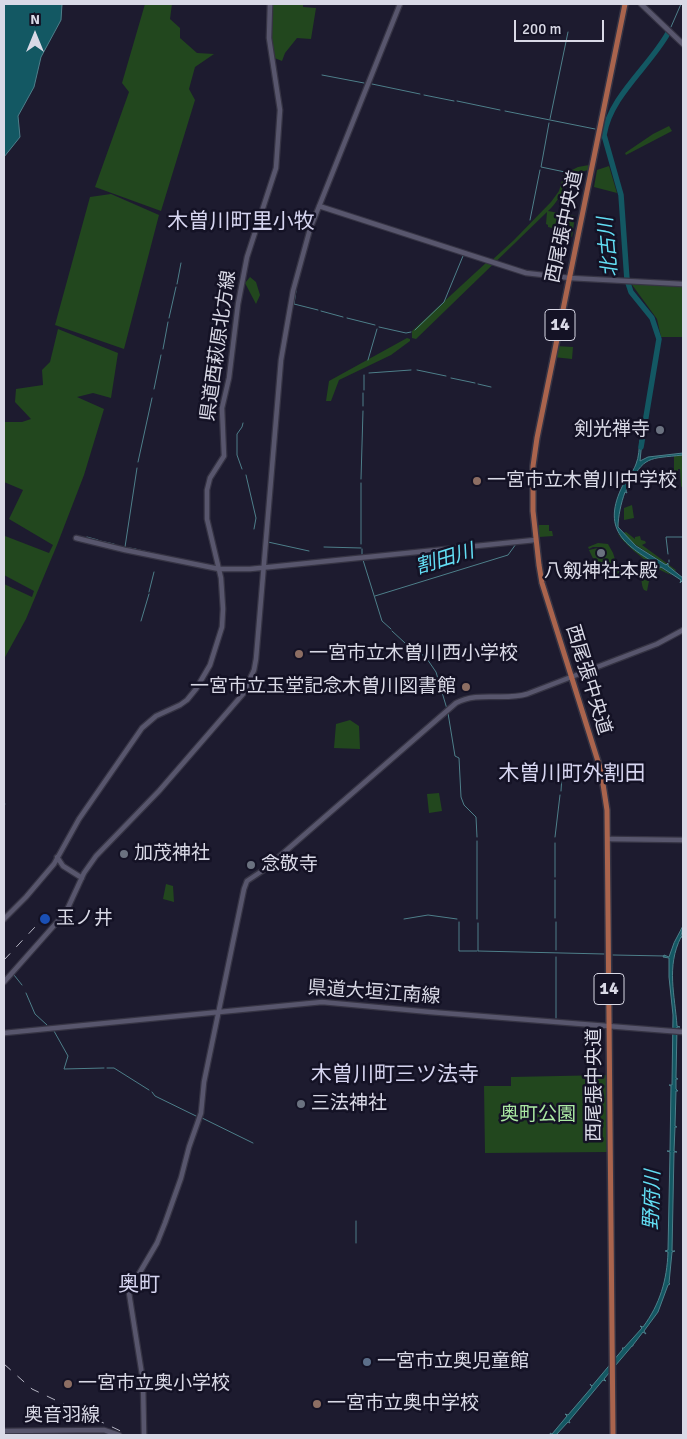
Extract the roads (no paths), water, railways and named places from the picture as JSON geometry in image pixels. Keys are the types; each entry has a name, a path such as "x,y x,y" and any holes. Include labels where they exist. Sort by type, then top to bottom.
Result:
{"main road":[{"name":"西尾張中央道","path":"613,1435 607,810 603,781 542,583 535,540 533,511 537,438 624,4"}],"street":[{"name":"県道西萩原北方線","path":"4,918 33,888 57,857 79,819 142,728 156,716 187,700 208,670 222,627 223,599 219,568 207,520 207,490 210,478 224,456 222,408 229,378 240,291 247,257 276,168 279,152 280,99 269,38 270,4"},
{"path":"4,982 64,915 82,878 100,851 172,778 243,694 248,684 255,665 281,360 297,273 318,206 400,4"},
{"path":"641,4 683,44"},
{"path":"318,206 507,268 542,276 683,284"},
{"path":"76,538 219,568 263,568 535,540"},
{"path":"144,1435 143,1381 129,1300 131,1287 157,1243 168,1217 191,1139 201,1113 205,1090 204,1082 247,881 265,869 450,707 462,700 468,698 518,696 657,644 683,630"},
{"path":"608,839 683,840"},
{"path":"57,857 63,866 82,878"},
{"name":"県道大垣江南線","path":"4,1032 322,1002 682,1032"},
{"name":"奥音羽線","path":"4,1431 104,1430 119,1435"}],"waterway":[{"name":"北古川","path":"671,27 681,4"},
{"path":"550,119 568,32"},
{"name":"北古川","path":"641,447 659,339 652,318 631,292 627,280 621,195 604,135 614,107 622,94 668,33"},
{"path":"322,75 364,83"},
{"path":"372,84 420,94"},
{"path":"424,95 454,101"},
{"path":"457,101 500,110"},
{"path":"505,111 595,129"},
{"path":"549,123 541,167 565,172"},
{"path":"530,220 540,170"},
{"path":"415,330 444,302 463,256"},
{"path":"177,284 181,263"},
{"path":"169,318 176,287"},
{"path":"296,291 294,304 318,310"},
{"path":"321,311 343,317"},
{"path":"347,318 375,325"},
{"path":"163,349 168,322"},
{"path":"379,327 406,333 411,332"},
{"path":"368,360 377,329"},
{"path":"154,389 161,355"},
{"path":"369,373 411,370"},
{"path":"417,370 446,376"},
{"path":"364,375 364,390"},
{"path":"451,378 475,383"},
{"path":"478,384 491,387"},
{"path":"363,393 363,406"},
{"path":"138,462 152,398"},
{"path":"361,479 363,411"},
{"path":"242,469 237,455 237,434 243,423"},
{"path":"125,547 137,468"},
{"path":"246,475 256,518 254,529"},
{"path":"361,483 361,544"},
{"path":"87,537 98,540"},
{"path":"668,554 666,537 683,537"},
{"path":"100,541 114,544"},
{"path":"268,542 309,551"},
{"name":"割田川","path":"375,596 508,555 516,544"},
{"path":"324,547 361,548"},
{"path":"129,548 136,549"},
{"path":"362,549 362,555"},
{"path":"139,550 157,554"},
{"name":"割田川","path":"363,560 382,621 391,629"},
{"path":"149,592 154,572"},
{"path":"141,621 149,594"},
{"path":"392,631 405,643"},
{"path":"410,649 425,656 436,672 447,709"},
{"path":"448,713 455,756 459,758 461,797 464,805 476,817 477,837"},
{"path":"563,766 563,772"},
{"path":"561,791 562,776"},
{"path":"555,837 560,795"},
{"path":"477,841 477,919"},
{"path":"555,843 555,877"},
{"path":"555,880 555,918"},
{"path":"404,919 428,915 457,919"},
{"path":"459,922 459,951 477,951"},
{"path":"556,922 556,950"},
{"path":"478,923 478,951 604,954"},
{"path":"613,955 665,956"},
{"path":"556,957 556,1018"},
{"path":"14,975 22,985"},
{"path":"26,993 35,1014 47,1025"},
{"path":"54,1031 68,1056 64,1069 104,1068"},
{"path":"107,1068 114,1068 149,1090"},
{"path":"152,1092 155,1096 196,1116"},
{"path":"200,1117 253,1143"},
{"path":"356,1221 356,1243"}],"railway":[{"path":"4,960 50,911"},
{"path":"4,1364 32,1389 129,1435"}],"place":[{"name":"剣光禅寺","path":"660,430"},
{"name":"一宮市立木曽川中学校","path":"477,481"},
{"name":"八剱神社本殿","path":"601,553"},
{"name":"一宮市立木曽川西小学校","path":"299,654"},
{"name":"一宮市立玉堂記念木曽川図書館","path":"466,687"},
{"name":"加茂神社","path":"124,854"},
{"name":"念敬寺","path":"251,865"},
{"name":"玉ノ井","path":"45,919"},
{"name":"三法神社","path":"301,1104"},
{"name":"一宮市立奥児童館","path":"367,1362"},
{"name":"一宮市立奥小学校","path":"68,1384"},
{"name":"一宮市立奥中学校","path":"317,1404"}],"district":[{"name":"木曽川町里小牧","path":"241,222"},
{"name":"木曽川町外割田","path":"572,774"},
{"name":"木曽川町三ツ法寺","path":"395,1075"},
{"name":"奥町","path":"139,1285"}],"park label":[{"name":"奥町公園","path":"538,1115"}],"water label":[{"name":"野府川","path":"653,1200"}]}
